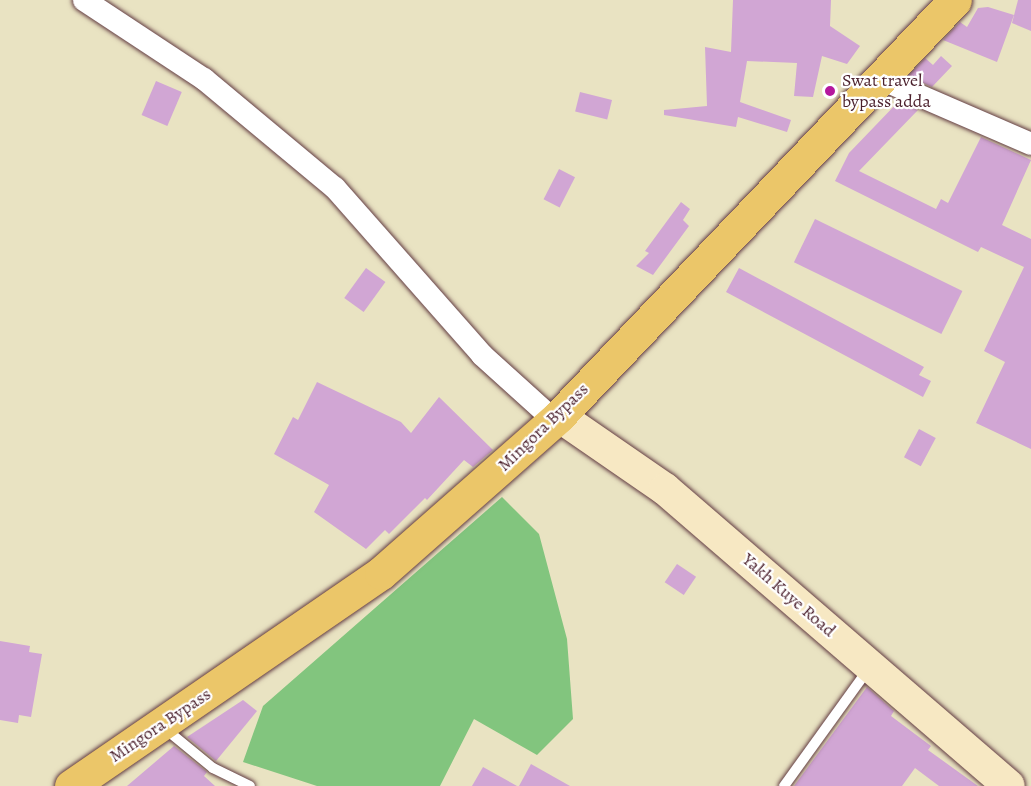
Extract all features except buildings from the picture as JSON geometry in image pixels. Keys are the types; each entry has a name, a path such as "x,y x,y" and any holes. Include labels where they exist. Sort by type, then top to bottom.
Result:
{"highway":[{"name":"Mingora Bypass","path":"71,786 381,573 559,416 955,0"}],"main road":[{"name":"Yakh Kuye Road","path":"559,416 665,489 1009,786"}],"street":[{"path":"84,0 204,79 334,188 482,355 545,412 559,416"},
{"path":"881,79 1031,144"}],"lane":[{"path":"783,786 871,665"},
{"path":"161,724 213,768 250,786"}],"green space":[{"path":"502,497 539,534 567,639 573,719 537,755 474,719 440,786 317,786 243,762 263,706"}],"place":[{"name":"Swat travel bypass adda","path":"830,91"}]}
